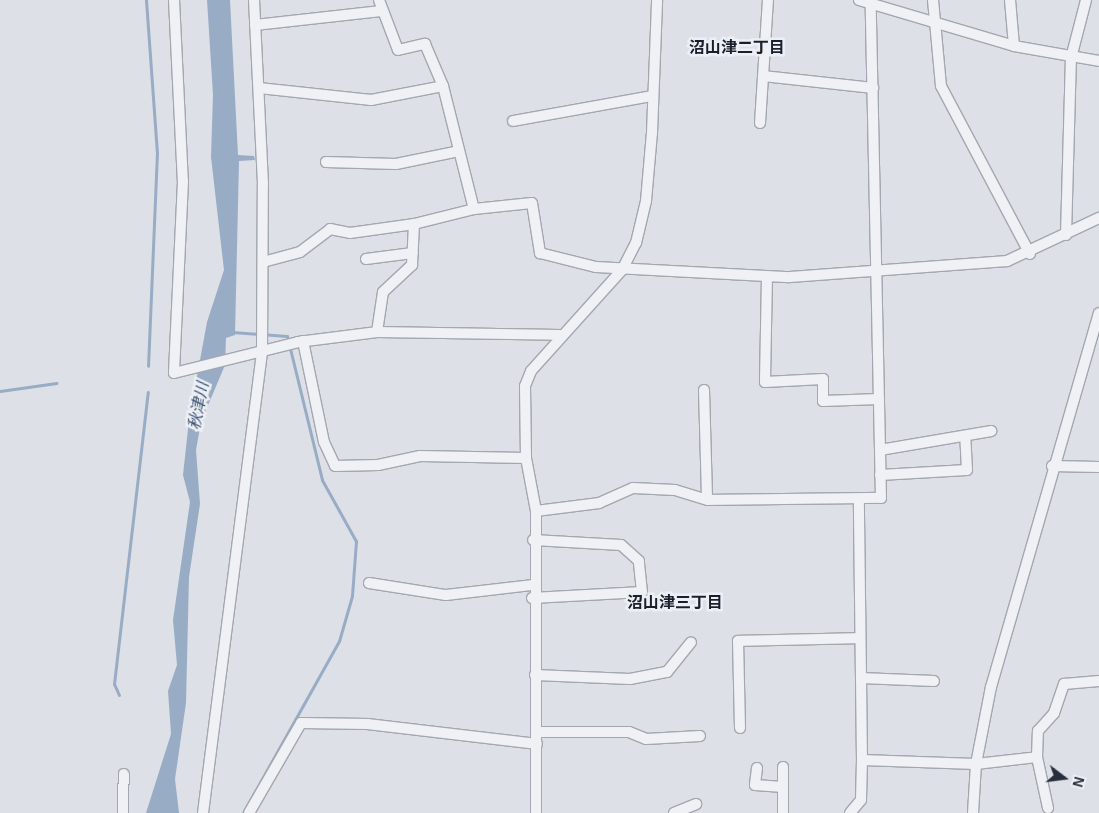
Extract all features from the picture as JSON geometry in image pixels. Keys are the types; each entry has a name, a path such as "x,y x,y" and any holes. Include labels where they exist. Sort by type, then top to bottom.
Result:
{"street":[{"path":"174,0 183,181 174,373 262,346 280,346 300,341 378,332 560,336"},
{"path":"203,813 262,346 264,262 259,88 254,0"},
{"path":"536,813 537,732 532,598 533,540 536,511 526,458 525,386 531,371 560,336 622,270 636,243 646,201 657,0"},
{"path":"760,122 768,0"},
{"path":"859,0 1014,46 1071,58 1099,61"},
{"path":"933,0 941,86 1030,254"},
{"path":"1010,0 1014,46"},
{"path":"1066,234 1071,58 1086,0"},
{"path":"536,511 599,503 633,488 675,490 707,498 881,498 878,270 871,2"},
{"path":"255,25 380,5 398,50 425,44 443,86 474,209"},
{"path":"763,76 873,88"},
{"path":"259,88 370,100 443,86"},
{"path":"513,121 652,96"},
{"path":"326,162 396,164 459,151"},
{"path":"264,262 300,252 330,228 350,233 414,224 474,209 532,203 540,253 622,270 767,276 990,263 1030,254 1099,218"},
{"path":"378,332 383,292 388,283 410,271 414,253 414,224"},
{"path":"366,259 414,253"},
{"path":"767,276 764,382 823,379 823,401 879,399"},
{"path":"973,813 976,764 991,687 1052,466 1099,314"},
{"path":"300,341 324,442 335,466 378,465 420,456 526,458"},
{"path":"704,390 707,498"},
{"path":"880,450 991,432"},
{"path":"880,475 967,470 965,436"},
{"path":"1052,466 1099,467"},
{"path":"850,813 861,800 859,499"},
{"path":"532,598 642,592 639,561 621,545 533,540"},
{"path":"370,583 446,595 533,586"},
{"path":"740,728 738,641 860,638"},
{"path":"535,675 630,679 667,672 691,642"},
{"path":"861,678 934,681"},
{"path":"1048,808 1038,757 1038,731 1054,713 1064,684 1099,681"},
{"path":"249,813 301,723 368,724 537,744"},
{"path":"537,732 629,732 646,739 700,736"},
{"path":"862,760 976,764 1038,757"},
{"path":"783,767 783,813"},
{"path":"757,768 755,785 783,786"},
{"path":"123,813 124,774"},
{"path":"674,813 696,804"}],"water":[{"name":"秋津川","path":"207,0 230,0 238,155 254,156 255,160 239,161 235,335 226,338 225,365 201,422 196,450 200,504 189,577 186,703 175,779 179,813 146,813 171,734 168,691 177,665 173,620 190,502 183,475 189,420 207,322 224,270 211,157 213,95"}],"waterway":[{"path":"146,0 157,152 148,366"},
{"path":"232,332 287,336 322,480 356,541 352,596 339,641 243,813"},
{"path":"0,391 56,383"},
{"path":"119,695 114,684 148,392"}],"district":[{"name":"沼山津二丁目","path":"737,48"},
{"name":"沼山津三丁目","path":"675,603"}]}
